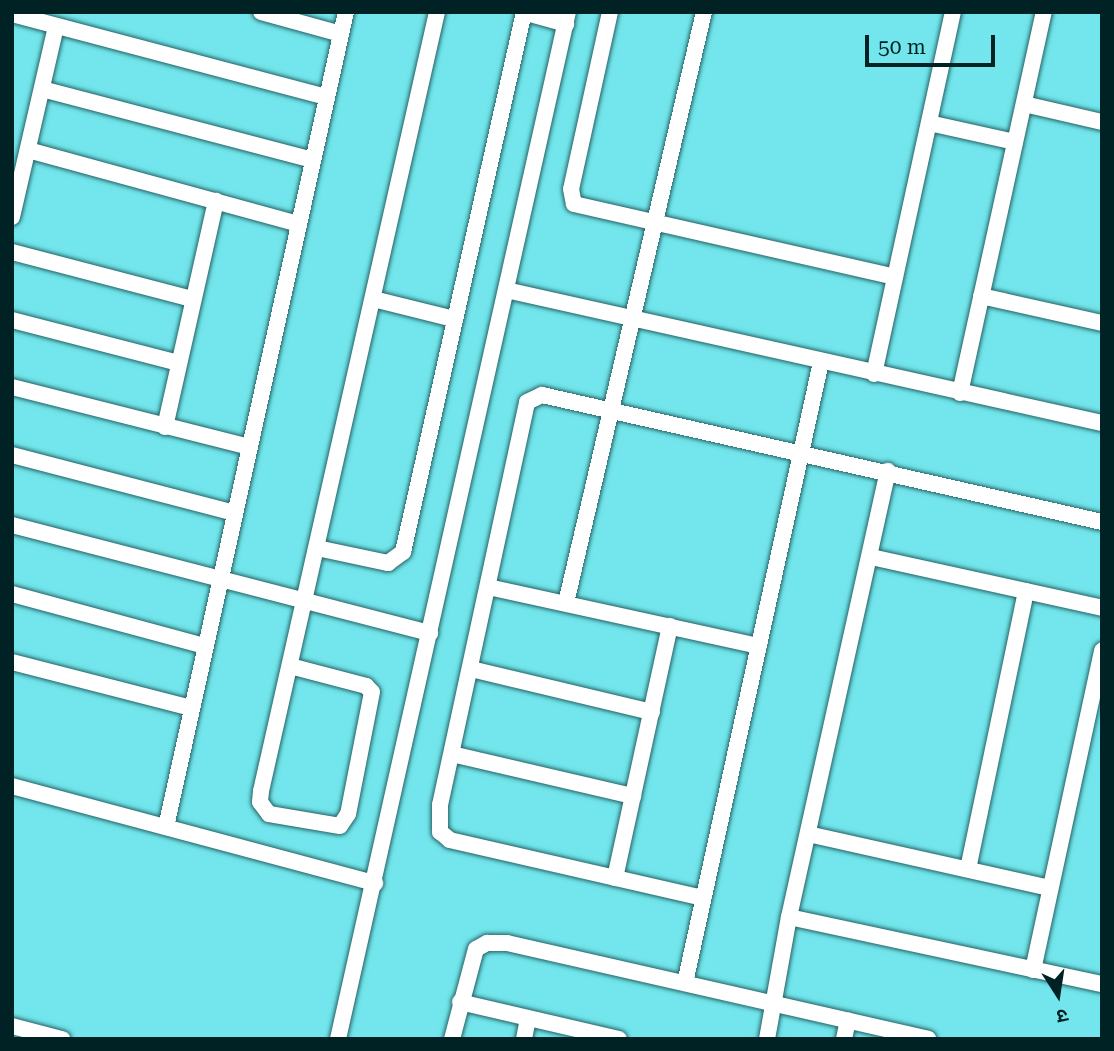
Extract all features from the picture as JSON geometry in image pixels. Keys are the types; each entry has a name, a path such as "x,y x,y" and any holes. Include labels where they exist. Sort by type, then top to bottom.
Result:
{"street":[{"path":"261,12 341,34"},
{"path":"166,827 346,12"},
{"path":"290,666 366,685 372,692 348,814 340,826 268,814 260,802 290,666 437,12"},
{"path":"317,548 388,564 403,552 524,12 567,18 338,1039"},
{"path":"610,12 571,198 580,207 895,277"},
{"path":"566,603 704,12"},
{"path":"874,374 953,12"},
{"path":"960,393 1044,12"},
{"path":"12,15 327,97"},
{"path":"12,217 56,26"},
{"path":"42,89 313,160"},
{"path":"1024,104 1102,122"},
{"path":"929,124 1015,142"},
{"path":"28,150 298,224"},
{"path":"165,427 216,201"},
{"path":"12,252 192,299"},
{"path":"506,290 1102,423"},
{"path":"981,296 1102,323"},
{"path":"373,299 454,319"},
{"path":"12,320 178,363"},
{"path":"685,983 821,362"},
{"path":"12,387 249,447"},
{"path":"703,898 450,840 440,832 438,819 527,402 542,395 888,471 1102,522"},
{"path":"12,455 235,513"},
{"path":"767,1039 789,917 888,471"},
{"path":"12,525 430,633"},
{"path":"871,557 1102,608"},
{"path":"488,587 758,646"},
{"path":"968,869 1026,591"},
{"path":"12,594 205,646"},
{"path":"615,878 670,626"},
{"path":"1033,971 1049,888 1096,706 1102,650"},
{"path":"12,662 191,708"},
{"path":"471,669 652,712"},
{"path":"452,754 634,796"},
{"path":"12,786 375,883"},
{"path":"808,834 1049,888"},
{"path":"789,917 1102,984"},
{"path":"452,1039 469,961 476,949 487,943 507,943 928,1039"},
{"path":"460,1002 589,1035 619,1039"},
{"path":"524,1039 528,1018"},
{"path":"844,1039 848,1020"},
{"path":"12,1026 62,1039"}]}
